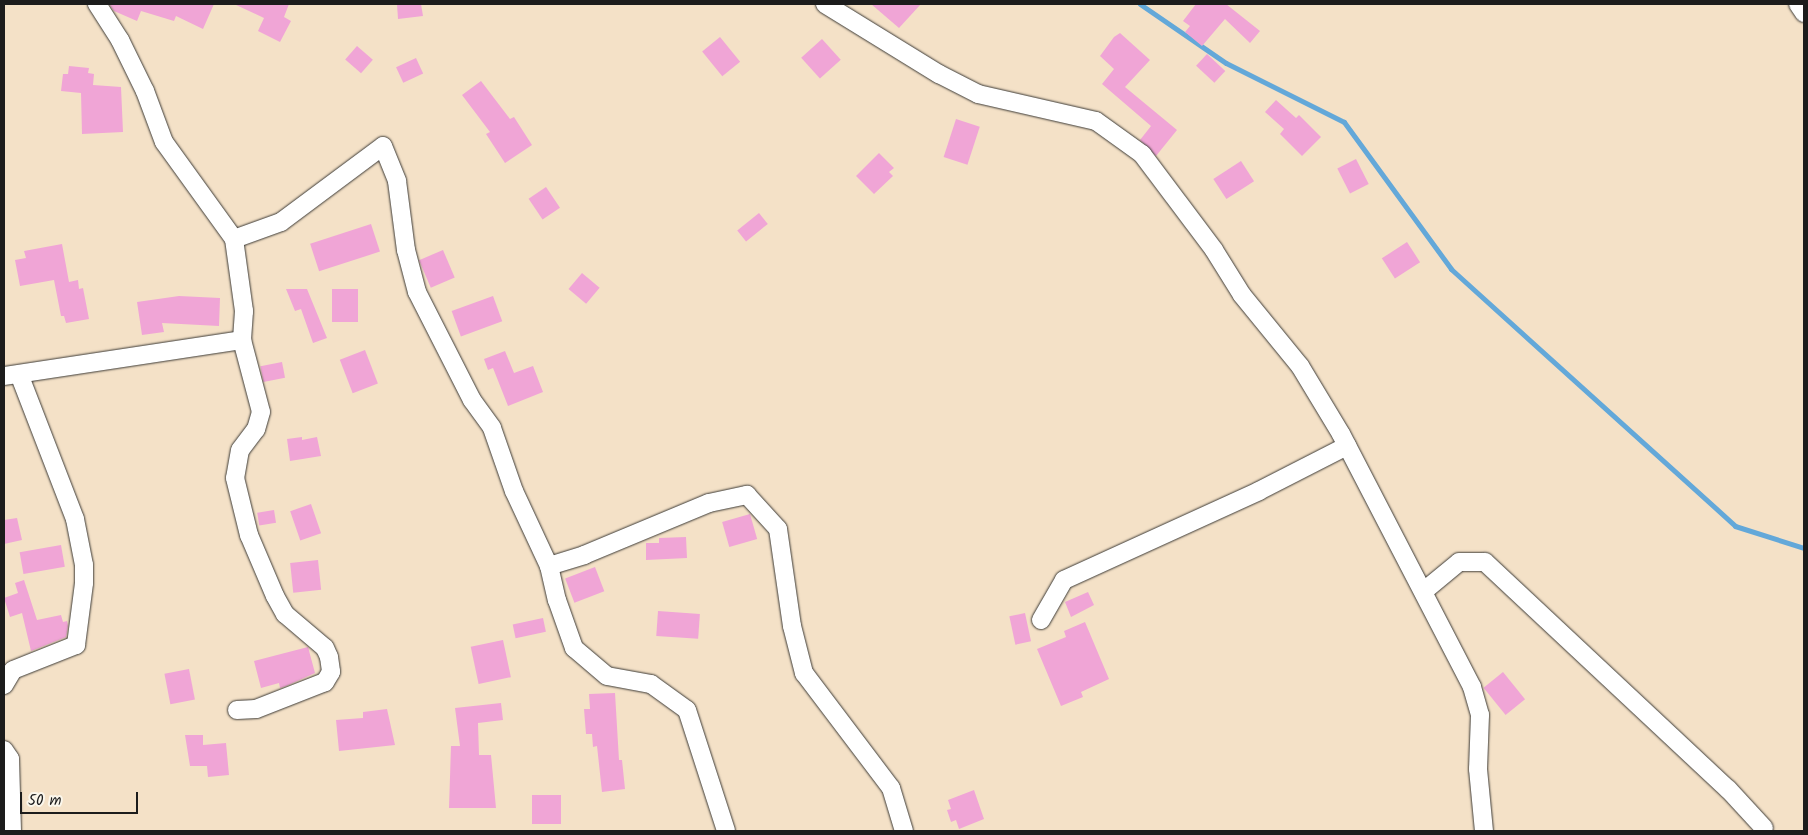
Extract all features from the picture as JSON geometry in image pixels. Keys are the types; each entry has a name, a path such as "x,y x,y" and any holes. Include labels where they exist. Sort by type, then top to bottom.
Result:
{"street":[{"path":"97,4 120,40 145,91 164,142 234,239 244,311 242,340 261,412 256,429 240,450 235,478 249,535 285,614 325,648 331,672 325,682 256,708 237,710"},
{"path":"825,4 939,74 978,94 1096,121 1142,154 1214,250 1242,295 1300,366 1347,446 1472,686 1480,715 1478,769 1484,831"},
{"path":"1798,4 1804,13"},
{"path":"234,239 281,222 384,146 397,181 406,250 417,292 472,400 492,428 514,492 549,566 557,600 574,648 607,676 651,684 688,710 726,831"},
{"path":"4,685 13,670 76,645 84,583 84,565 74,519 12,375 242,340"},
{"path":"1041,620 1064,580 1259,491 1347,446"},
{"path":"549,566 584,555 709,503 748,495 778,529 792,626 804,672 890,788 904,831"},
{"path":"1424,591 1459,562 1485,562 1728,788 1764,828"},
{"path":"4,750 10,759 12,831"}],"building":[{"path":"109,4 214,4 203,29 176,16 174,21 141,11 137,21 114,11"},
{"path":"234,4 289,4 284,17 291,21 280,42 258,31 264,18"},
{"path":"397,4 421,4 423,16 398,19"},
{"path":"871,4 921,4 899,28"},
{"path":"1196,4 1226,4 1260,31 1250,43 1225,19 1202,46 1185,32 1190,26 1183,21"},
{"path":"1120,33 1150,60 1125,87 1177,130 1156,156 1140,140 1151,126 1102,84 1114,69 1100,56 1114,37"},
{"path":"720,37 740,62 722,76 702,51"},
{"path":"822,39 841,60 820,79 801,58"},
{"path":"357,46 373,60 361,73 345,60"},
{"path":"1207,54 1225,71 1214,83 1196,66"},
{"path":"416,58 423,73 403,83 396,67"},
{"path":"69,66 89,68 88,73 94,74 93,85 121,87 123,132 82,134 81,93 61,91 63,74 68,74"},
{"path":"481,81 510,119 514,117 532,145 505,163 486,134 490,132 462,95"},
{"path":"1276,100 1296,118 1299,115 1321,137 1302,156 1280,134 1284,129 1265,112"},
{"path":"956,119 980,127 967,165 944,157"},
{"path":"879,153 894,168 889,172 893,176 874,194 856,176"},
{"path":"1356,159 1369,184 1350,193 1337,169"},
{"path":"1241,161 1254,181 1226,199 1213,179"},
{"path":"546,187 560,208 543,219 529,199"},
{"path":"759,213 768,224 746,242 737,231"},
{"path":"371,224 380,252 319,271 310,244"},
{"path":"1407,242 1420,262 1395,278 1382,258"},
{"path":"62,244 69,282 78,280 79,289 83,288 89,319 66,323 64,316 61,316 54,280 20,286 15,260 26,258 24,251"},
{"path":"443,250 455,278 431,288 419,260"},
{"path":"582,273 600,288 586,304 569,289"},
{"path":"286,289 307,289 327,338 313,343 301,309 295,311"},
{"path":"332,289 358,289 358,322 332,322"},
{"path":"179,296 220,298 219,326 162,323 164,332 142,335 137,302"},
{"path":"493,296 502,321 461,336 452,311"},
{"path":"365,350 378,384 353,393 340,360"},
{"path":"505,351 514,373 533,366 543,392 508,406 493,368 488,370 484,359"},
{"path":"282,362 285,378 263,382 260,366"},
{"path":"302,437 302,440 317,437 321,456 290,461 287,439"},
{"path":"311,504 321,533 300,540 290,511"},
{"path":"274,510 276,523 259,525 257,513"},
{"path":"750,514 757,539 729,547 722,522"},
{"path":"17,518 22,540 4,544 4,520"},
{"path":"686,537 687,558 646,560 646,543 659,543 659,538"},
{"path":"61,545 65,567 23,574 20,552"},
{"path":"318,560 321,590 293,593 290,563"},
{"path":"595,567 604,591 574,603 565,578"},
{"path":"24,580 37,620 61,615 63,622 67,621 68,626 66,637 31,651 22,613 10,617 4,598 18,593 15,583"},
{"path":"1088,592 1094,605 1071,617 1065,602"},
{"path":"658,611 700,614 698,639 656,636"},
{"path":"1025,613 1031,641 1015,645 1009,616"},
{"path":"543,618 546,632 516,638 513,624"},
{"path":"1085,622 1109,679 1081,692 1083,697 1061,706 1037,649 1066,637 1064,631"},
{"path":"503,640 511,677 479,684 471,647"},
{"path":"308,647 315,673 280,688 279,683 261,688 254,661"},
{"path":"189,669 195,699 170,704 164,674"},
{"path":"1503,672 1525,699 1506,715 1484,688"},
{"path":"615,693 619,760 622,760 625,789 602,792 597,746 593,747 592,734 586,734 584,709 590,709 589,694"},
{"path":"501,703 503,720 478,723 479,755 491,755 496,808 449,808 451,746 460,746 455,708"},
{"path":"387,709 395,745 339,751 336,720 363,718 363,712"},
{"path":"185,735 203,735 203,745 226,743 229,775 208,777 207,766 190,766"},
{"path":"974,790 984,819 959,829 956,820 951,822 947,810 951,809 948,800"},
{"path":"532,795 561,795 561,824 532,824"}],"waterway":[{"path":"1140,4 1226,63 1344,122 1451,269 1735,526 1804,548"}]}
